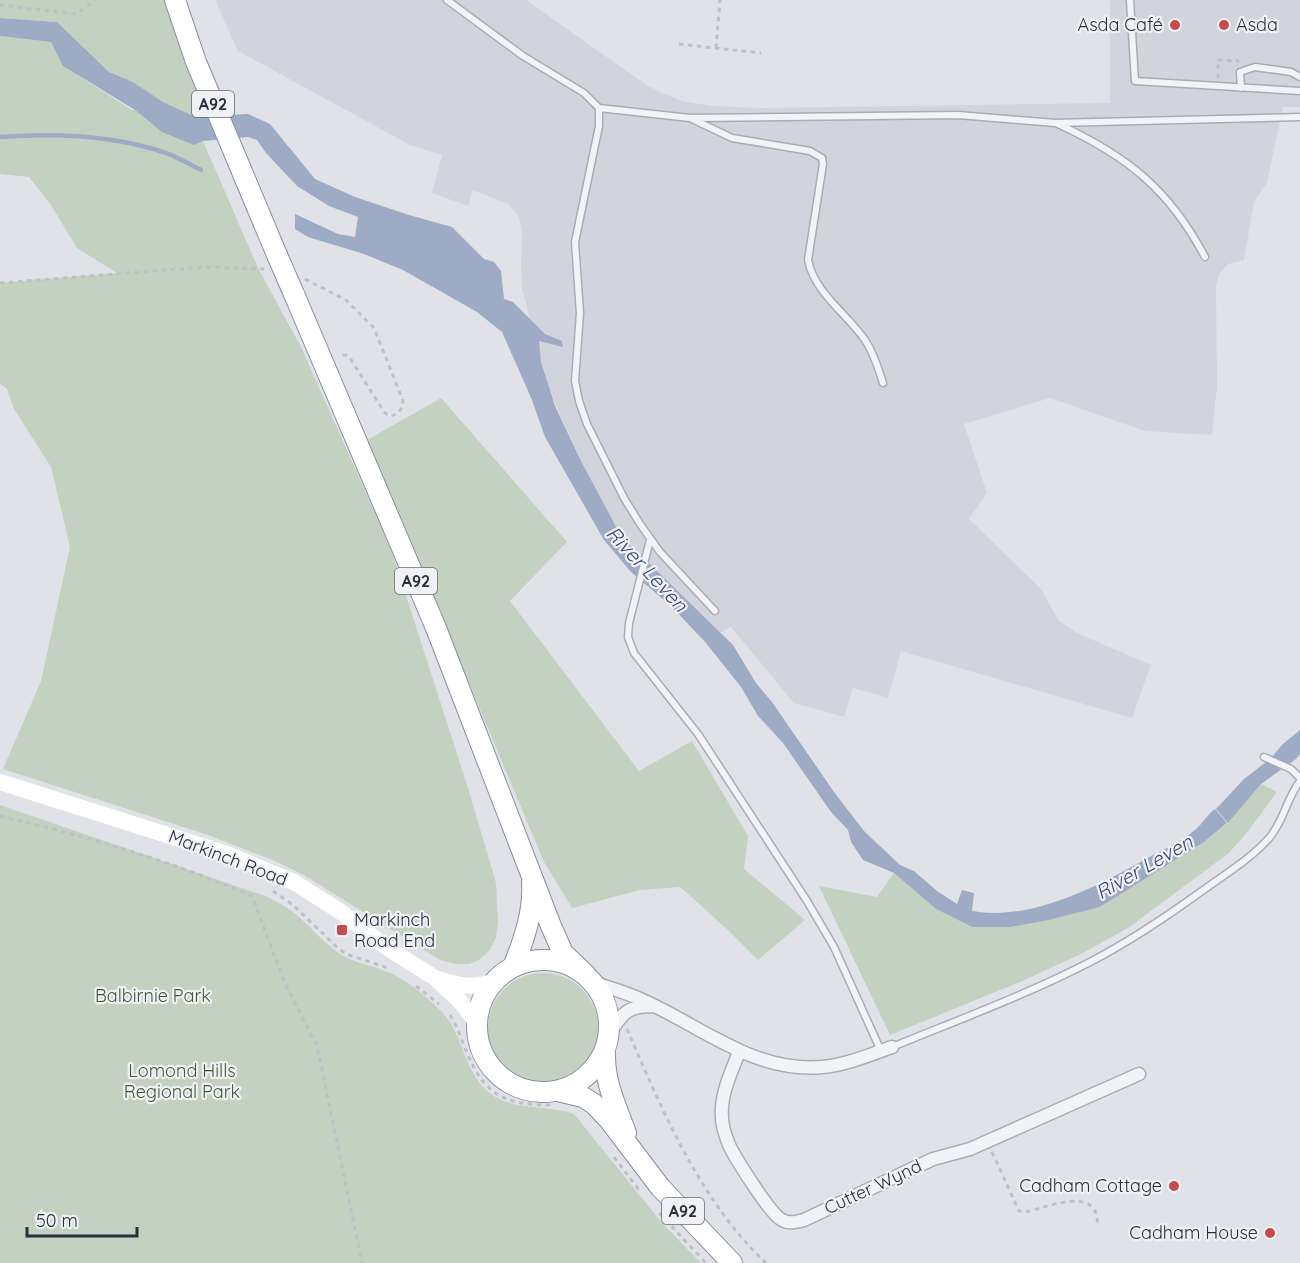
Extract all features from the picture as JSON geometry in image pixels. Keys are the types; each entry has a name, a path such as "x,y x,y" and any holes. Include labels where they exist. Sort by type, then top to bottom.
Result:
{"highway":[{"name":"A92","path":"175,0 196,62 277,255 300,287 532,872 551,926 563,952 590,978 606,1003 612,1039 604,1069 610,1091 637,1157"},
{"name":"A92","path":"513,967 522,945 533,898 532,872"},
{"name":"A92","path":"590,978 570,965 551,960 531,960 513,967 494,981 479,1008 477,1023 479,1043 487,1062 501,1077 518,1087 557,1098 583,1097 594,1104 610,1121 660,1187 732,1263"},
{"name":"A92","path":"557,1098 597,1066 612,1039"}],"main road":[{"name":"Markinch Road","path":"0,782 224,853 294,882 341,912 386,947 435,978 467,987 480,986 494,981"},
{"name":"Markinch Road","path":"435,978 453,1007 477,1023"}],"street":[{"path":"590,978 639,998 751,1057 790,1065 822,1067 886,1049"},
{"path":"612,1039 623,1013 630,1008 655,1006"},
{"name":"Cutter Wynd","path":"739,1052 726,1085 723,1100 724,1130 731,1148 774,1214 788,1222 804,1220 933,1159 987,1142 1139,1074"}],"lane":[{"path":"447,0 523,56 584,93 599,108 690,118 958,116 1055,123 1300,117"},
{"path":"1130,0 1135,81 1300,91"},
{"path":"1240,88 1240,72 1254,67 1291,72 1300,77"},
{"path":"599,108 599,126 575,242 580,313 575,381 579,401 587,424 624,498 650,540 715,611"},
{"path":"690,118 732,138 810,151 822,158 823,164 808,260 810,271 819,286 864,339 874,356 883,383"},
{"path":"1055,123 1086,137 1138,170 1163,194 1178,213 1205,257"},
{"path":"650,540 628,622 628,637 634,653 698,734 807,901 834,947 886,1049 1024,993 1090,963 1147,929 1247,859 1280,825 1300,780 1291,769 1264,757"}],"path":[{"path":"0,5 76,14 96,0"},
{"path":"716,48 720,0"},
{"path":"678,44 761,53"},
{"path":"1218,60 1218,86"},
{"path":"0,283 205,267 258,268"},
{"path":"300,287 346,300 374,328 403,401 399,412 389,416 384,412 350,357 342,355 335,359"},
{"path":"0,816 66,831 201,874 252,896 284,981 317,1046 363,1263"},
{"path":"271,890 293,905 346,954 394,970"},
{"path":"414,984 453,1007 458,1030 476,1072 483,1084 491,1091 519,1103 557,1098"},
{"path":"612,1039 627,1028 664,1116 681,1148 733,1227 766,1263"},
{"path":"987,1142 1020,1211 1026,1212 1067,1202 1078,1202 1088,1204 1094,1209 1098,1226"}],"shaded area":[{"path":"215,0 526,0 648,86 663,93 682,101 712,106 761,108 1110,103 1110,0 1300,0 1300,107 1283,107 1267,183 1254,202 1244,260 1228,264 1219,274 1216,286 1217,386 1212,435 1145,431 1050,398 964,424 987,493 969,519 1041,589 1059,621 1077,633 1151,665 1132,718 901,651 888,698 853,688 844,717 794,703 731,627 720,633 621,536 604,506 546,383 522,288 522,228 518,215 508,204 473,190 468,206 432,193 442,155 410,145 238,51"}],"green space":[{"path":"0,0 175,0 231,146 196,117 163,102 133,82 109,72 57,22 0,18"},
{"path":"0,36 51,42 63,66 135,110 159,129 173,135 203,141 258,268 301,347 391,549 496,883 498,923 496,937 490,950 479,960 469,964 455,964 440,960 304,875 275,861 208,835 3,769 41,681 70,547 51,467 14,409 7,389 0,384 0,283 117,273 77,248 51,205 29,177 0,174"},
{"path":"441,398 567,542 510,601 639,771 692,741 748,836 744,869 805,920 758,960 680,887 640,890 572,908 544,862 367,440"},
{"path":"1261,784 1277,792 1229,853 1128,928 1079,955 1020,982 890,1035 819,886 877,897 894,873 936,909 972,927 1100,907 1204,842 1228,823"},
{"name":"Lomond Hills Regional Park","path":"0,805 268,897 296,914 326,943 344,956 391,973 407,982 429,999 450,1022 475,1076 491,1094 501,1100 521,1106 553,1109 574,1114 662,1223 701,1263 0,1263"},
{"path":"543,973 564,978 582,989 593,1007 598,1028 593,1049 582,1067 564,1078 543,1083 522,1078 504,1067 493,1049 488,1028 493,1007 504,989 522,978"}],"water":[{"name":"River Leven","path":"0,18 57,22 109,72 133,82 163,102 196,117 248,114 270,124 315,179 355,197 452,227 484,259 494,262 501,271 504,299 513,302 545,334 562,341 563,347 539,341 541,362 555,406 621,536 733,645 756,683 864,831 900,865 914,871 937,891 957,904 962,890 974,893 972,911 995,913 1043,906 1112,878 1175,844 1196,829 1215,809 1227,823 1204,842 1100,907 1010,927 972,927 936,909 894,873 863,860 851,842 848,830 831,812 783,743 758,716 741,687 706,643 672,607 631,572 604,540 545,437 532,400 502,332 477,312 403,270 364,254 308,237 295,229 295,214 338,234 355,237 358,217 329,206 297,186 257,140 248,137 203,141 194,145 162,132 135,110 63,66 51,42 0,36"},
{"path":"1300,730 1300,754 1261,784 1228,823 1216,809 1244,779 1270,759"}],"waterway":[{"path":"0,137 41,135 123,142 168,154 201,170"}],"place":[{"name":"Asda Café","path":"1175,25"},
{"name":"Asda","path":"1224,25"},
{"name":"Markinch Road End","path":"342,930"},
{"name":"Cadham Cottage","path":"1174,1186"},
{"name":"Cadham House","path":"1270,1233"}],"park label":[{"name":"Balbirnie Park","path":"153,996"}]}
